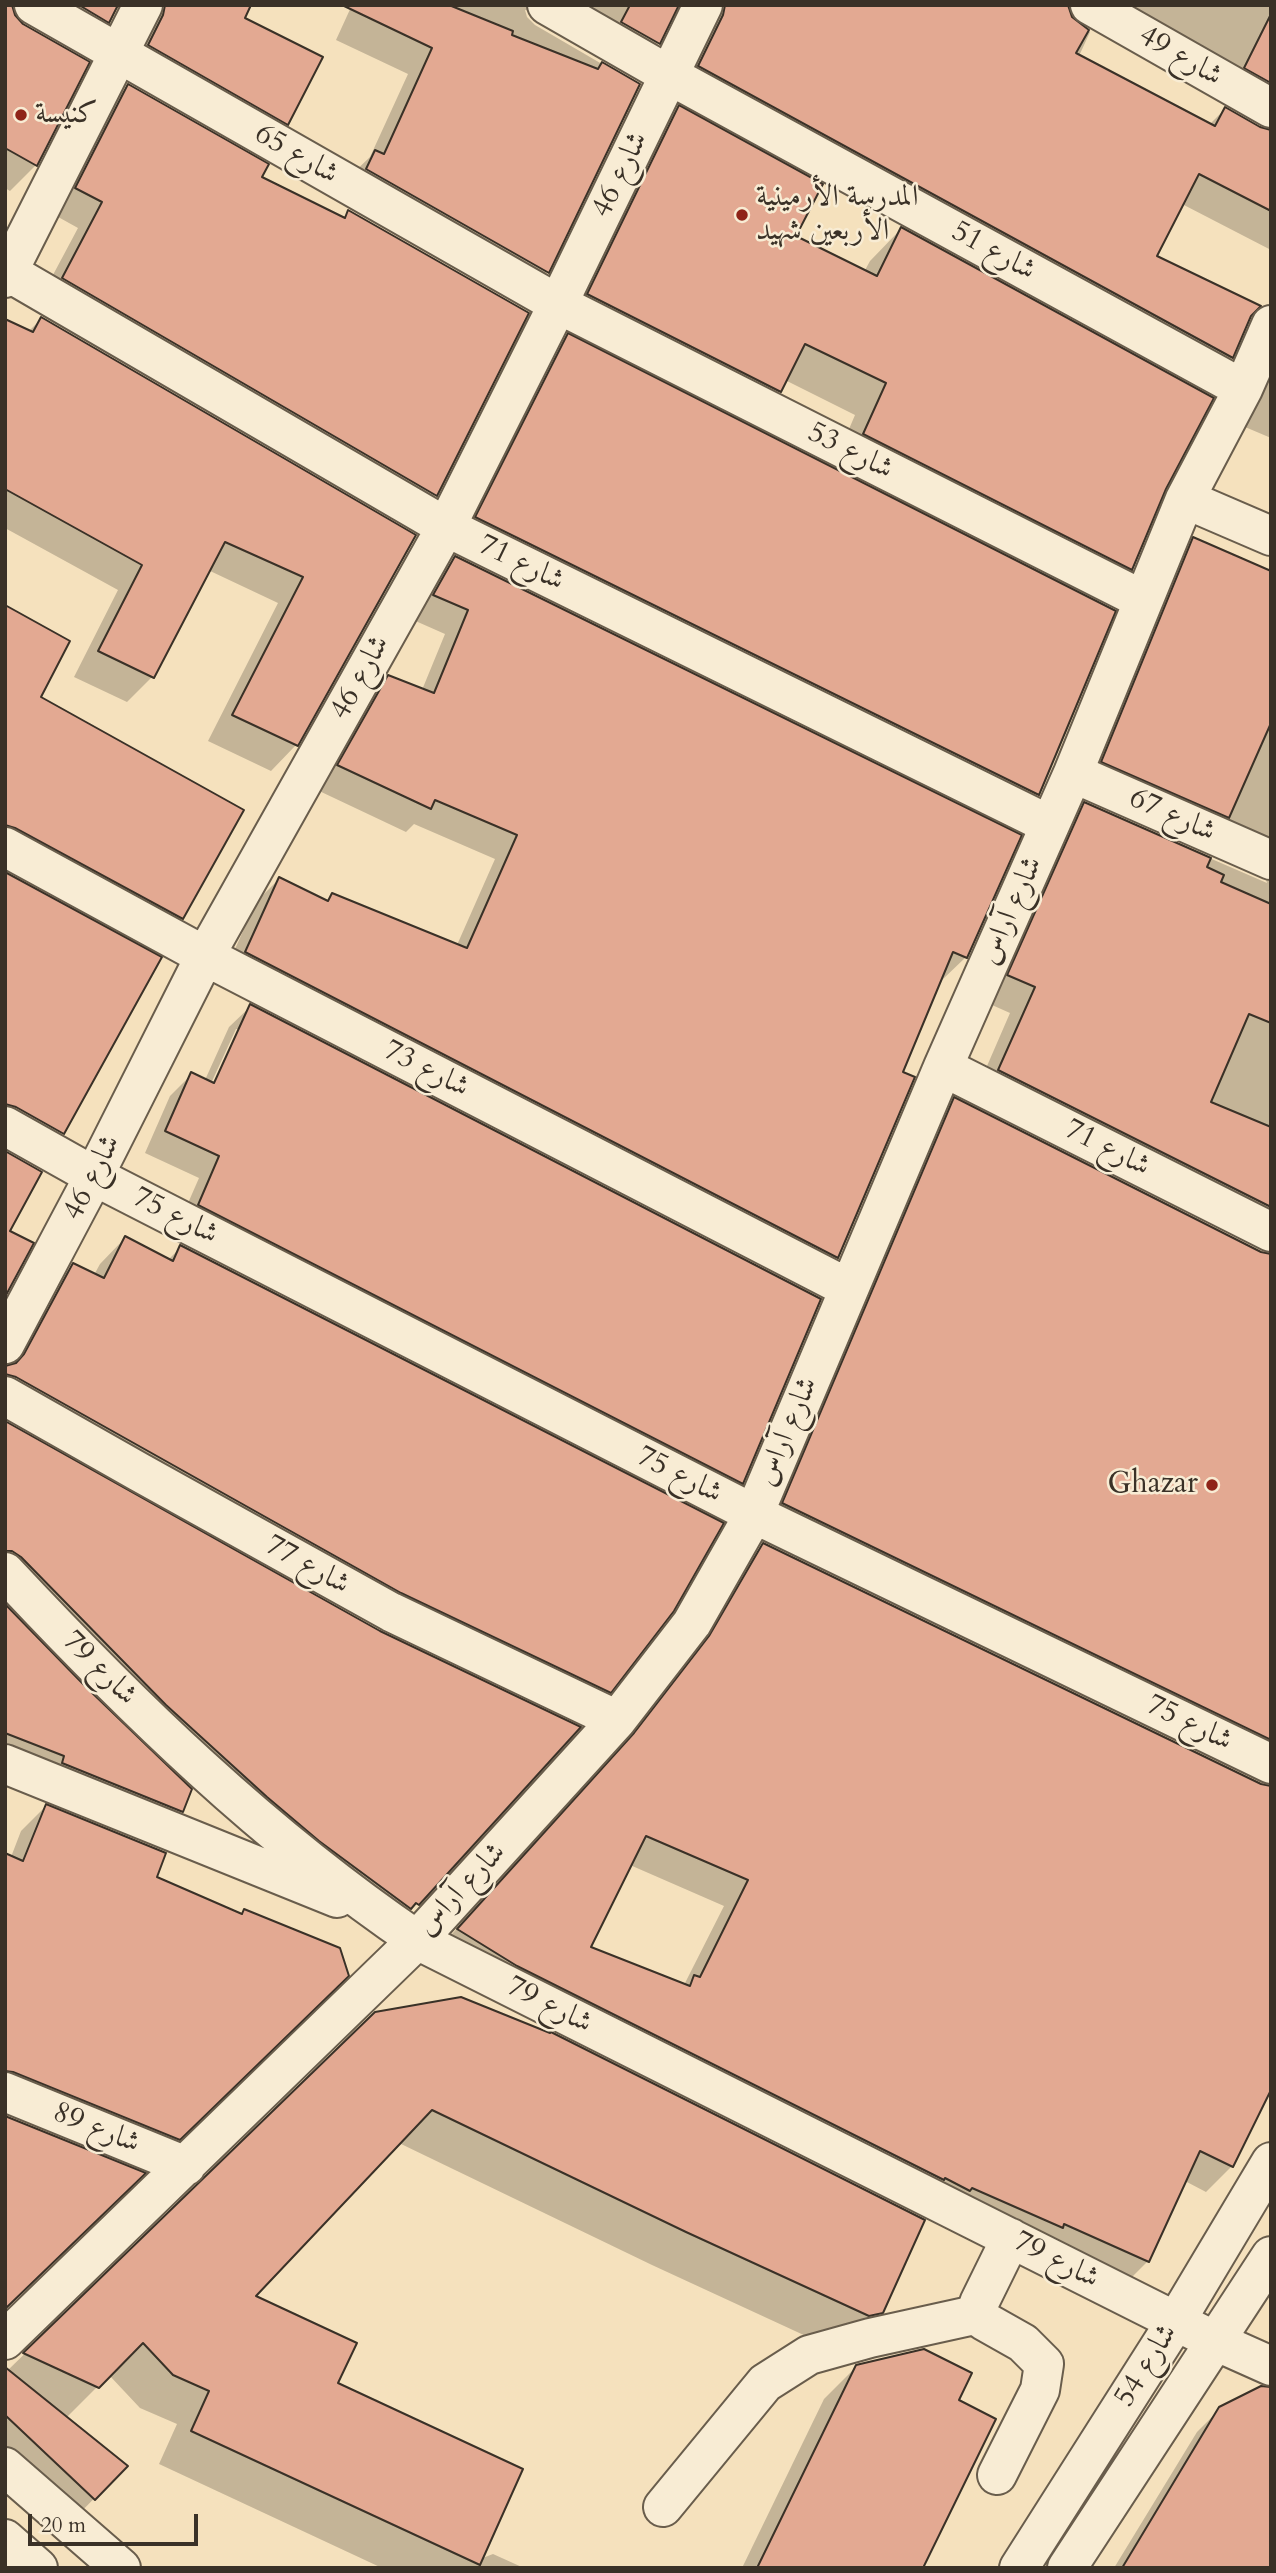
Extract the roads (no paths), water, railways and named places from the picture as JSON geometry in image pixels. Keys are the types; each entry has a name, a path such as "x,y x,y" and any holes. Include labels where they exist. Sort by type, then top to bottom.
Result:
{"street":[{"name":"شارع 65","path":"34,5 558,304"},
{"path":"7,275 143,5"},
{"name":"شارع 51","path":"547,5 669,75 1243,389"},
{"name":"شارع 46","path":"5,1344 94,1176 205,956 446,527 703,5"},
{"name":"شارع 49","path":"1090,5 1271,108"},
{"name":"شارع 71","path":"7,275 446,527 1050,825"},
{"name":"شارع 53","path":"558,304 1143,600"},
{"name":"شارع آراس","path":"5,2340 417,1940 617,1720 692,1623 754,1514 943,1067 1073,773 1185,499 1243,389 1271,324"},
{"path":"1185,499 1271,536"},
{"name":"شارع 67","path":"1073,773 1271,860"},
{"name":"شارع 73","path":"5,847 205,956 848,1288"},
{"name":"شارع 71","path":"943,1067 1271,1232"},
{"name":"شارع 75","path":"5,1126 94,1176 754,1514 1271,1764"},
{"name":"شارع 77","path":"5,1396 391,1612 617,1720"},
{"name":"شارع 79","path":"5,1572 189,1758 278,1834 383,1917 417,1940 1176,2321"},
{"path":"5,1764 383,1917"},
{"name":"شارع 89","path":"5,2092 186,2166"},
{"name":"شارع 54","path":"1019,2568 1176,2321 1271,2162"},
{"path":"998,2475 1040,2390 1044,2364 1023,2343 984,2320 979,2314 979,2303 1011,2238"},
{"name":"شارع 54","path":"1067,2568 1271,2256"},
{"path":"663,2507 765,2383 809,2355 870,2337 979,2314"},
{"path":"1176,2321 1271,2366"},
{"path":"5,2467 121,2568"},
{"path":"5,2539 38,2568"}],"place":[{"name":"كنيسة","path":"21,115"},
{"name":"المدرسة الأرمينية الأربعين شهيد","path":"742,215"},
{"name":"Ghazar","path":"1212,1485"}]}
